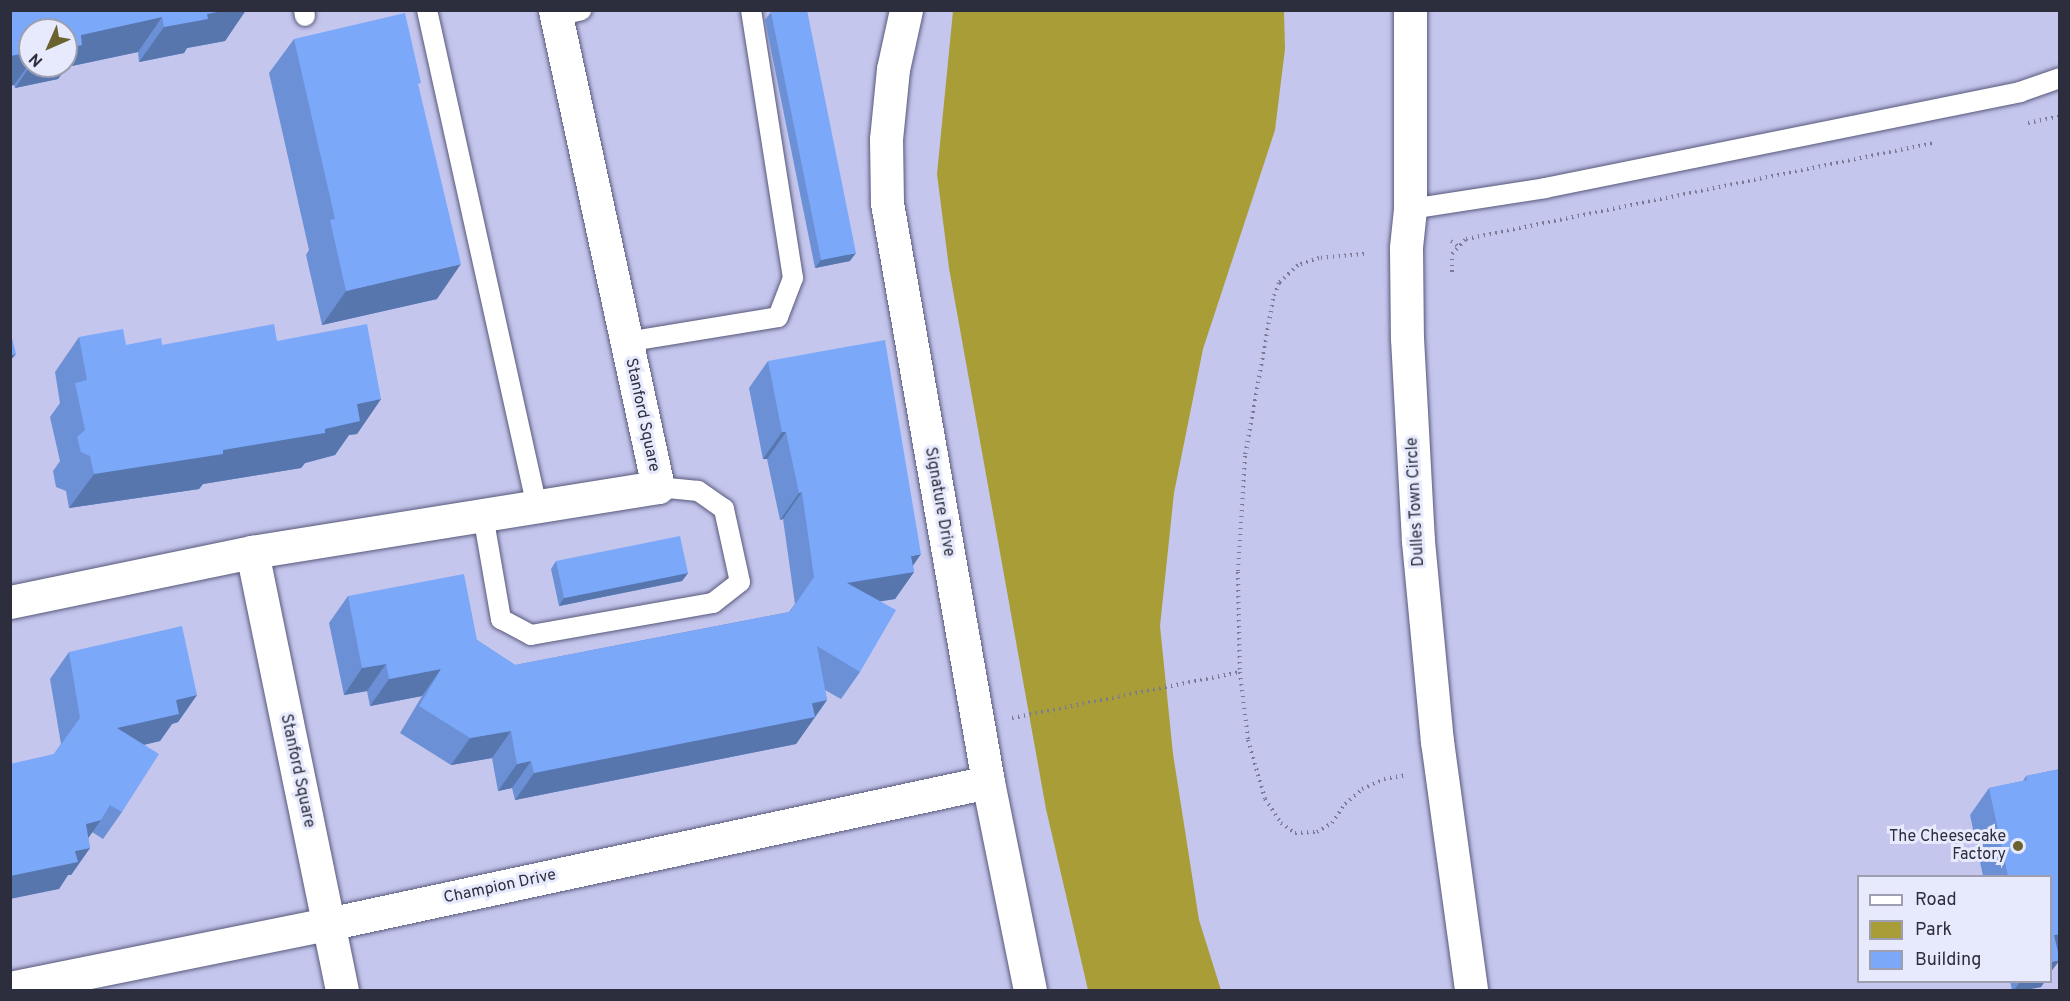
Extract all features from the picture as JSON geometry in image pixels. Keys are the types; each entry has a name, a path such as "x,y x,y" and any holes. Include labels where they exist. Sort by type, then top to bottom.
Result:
{"street":[{"name":"Signature Drive","path":"906,10 893,69 886,139 887,203 988,782 1030,990"},
{"name":"Dulles Town Circle","path":"1410,10 1410,209 1406,248 1407,338 1418,541 1440,768 1471,990"},
{"name":"Stanford Square","path":"10,602 252,552 658,487 626,342 564,12"},
{"name":"Stanford Square","path":"252,552 342,990"},
{"name":"Champion Drive","path":"10,988 328,924 988,782"}],"lane":[{"path":"427,10 537,507"},
{"path":"626,342 778,318 793,278 751,10"},
{"path":"1410,209 1580,181 2020,92 2060,78"},
{"path":"483,515 501,619 531,635 713,603 740,582 724,509 698,491 658,487"}],"path":[{"path":"2025,124 2060,117"},
{"path":"1452,272 1452,254 1466,239 1943,141"},
{"path":"1451,241 1458,246"},
{"path":"1364,254 1318,258 1298,265 1279,283 1274,299 1245,456 1238,572 1240,672 1248,740 1264,799 1281,823 1295,833 1317,832 1332,823 1345,804 1362,789 1384,779 1440,768"},
{"path":"1018,716 1240,672"}],"green space":[{"path":"953,11 1284,11 1285,49 1275,130 1203,349 1174,493 1160,626 1173,754 1199,920 1221,990 1088,990 1046,809 949,268 937,174"}],"building":[{"path":"10,10 227,10 207,14 208,19 164,27 162,17 81,35 82,45 78,46 78,18 18,18 18,54 10,56"},
{"path":"807,10 856,253 821,260 771,12"},
{"path":"405,13 421,83 418,84 461,264 346,291 330,220 335,219 294,39"},
{"path":"274,324 277,341 367,324 381,399 357,404 360,421 325,429 325,433 223,450 223,454 94,474 90,456 81,452 77,437 85,430 75,383 87,380 79,337 123,329 126,345 161,338 162,345"},
{"path":"10,330 16,354 10,355"},
{"path":"885,340 921,554 911,556 914,572 847,583 896,610 860,672 817,646 827,700 812,703 815,717 534,773 531,761 517,764 511,731 470,738 419,706 441,669 389,679 386,664 362,668 348,596 464,574 477,640 515,665 790,612 814,577 802,492 799,493 786,432 782,432 768,361"},
{"path":"680,536 688,573 564,598 556,561"},
{"path":"182,626 197,695 176,700 179,714 117,728 159,754 122,812 110,805 101,820 86,824 90,848 75,851 78,862 10,876 10,764 54,754 80,718 69,652"},
{"name":"The Cheesecake Factory","path":"2060,769 2060,934 2054,935 2060,960 2052,962 2052,875 2008,875 1989,788 2027,780 2026,776"}],"place":[{"name":"The Cheesecake Factory","path":"2018,846"}]}
